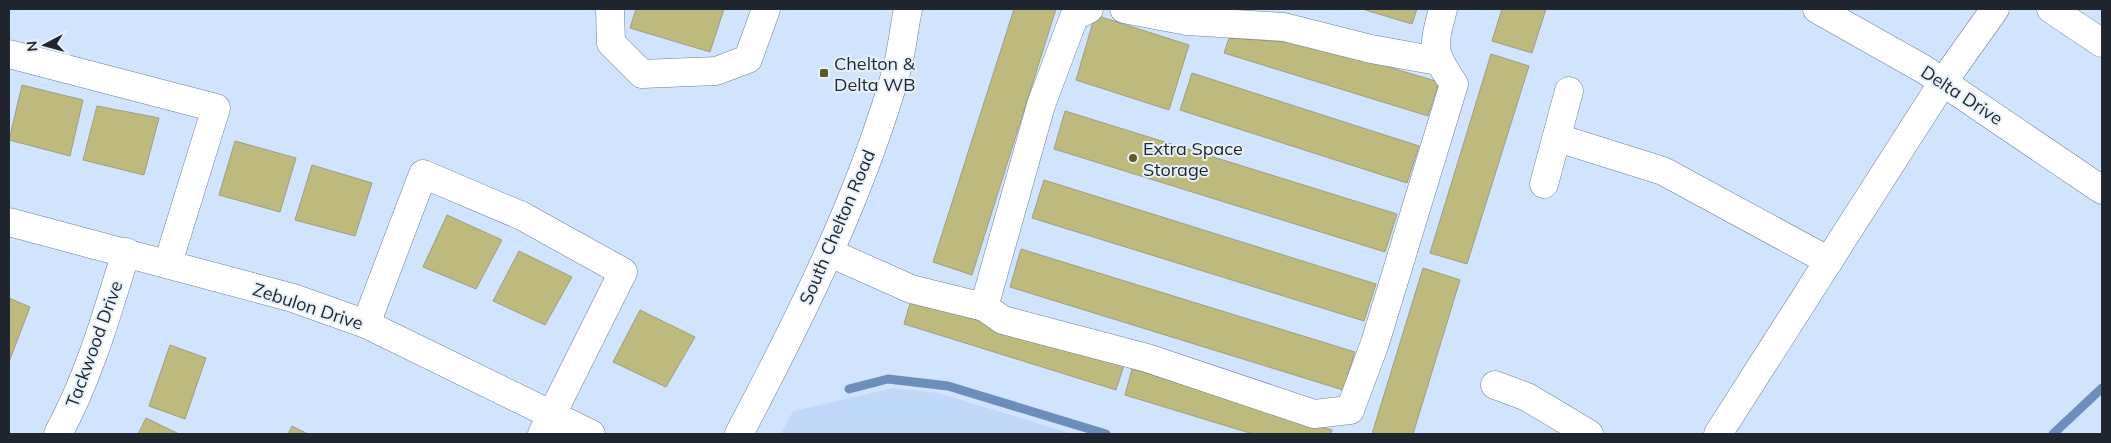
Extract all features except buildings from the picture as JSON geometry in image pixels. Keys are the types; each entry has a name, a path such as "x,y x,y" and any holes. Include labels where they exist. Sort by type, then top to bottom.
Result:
{"street":[{"path":"610,9 611,43 642,74 716,72 748,59 766,9"},
{"name":"South Chelton Road","path":"742,433 830,253 867,165 897,67 908,9"},
{"path":"984,307 1041,105 1074,17 1089,9"},
{"path":"1124,9 1187,21 1284,27 1371,49 1438,61"},
{"path":"830,253 911,289 984,307 1003,320 1146,358 1314,414 1350,410 1375,343 1454,84 1438,61 1435,39 1443,9"},
{"name":"Delta Drive","path":"1817,9 1943,82 2102,190"},
{"path":"1718,434 1943,82 1995,9"},
{"path":"2051,9 2102,43"},
{"path":"9,54 216,108 168,263"},
{"path":"1544,184 1558,138 1569,91"},
{"path":"1558,138 1663,171 1829,261"},
{"path":"366,324 423,174 522,216 624,272 546,424"},
{"name":"Zebulon Drive","path":"9,222 293,298 366,324 546,424 591,434"},
{"name":"Tackwood Drive","path":"58,434 70,413 97,346 126,252"},
{"path":"1495,385 1528,397 1589,434"}],"shaded area":[{"path":"894,388 938,393 1073,434 781,434 793,411"}],"waterway":[{"path":"849,389 888,379 948,386 1106,434"},
{"path":"2053,434 2102,388"}],"place":[{"name":"Chelton & Delta WB","path":"824,73"},
{"name":"Extra Space Storage","path":"1133,158"}]}
